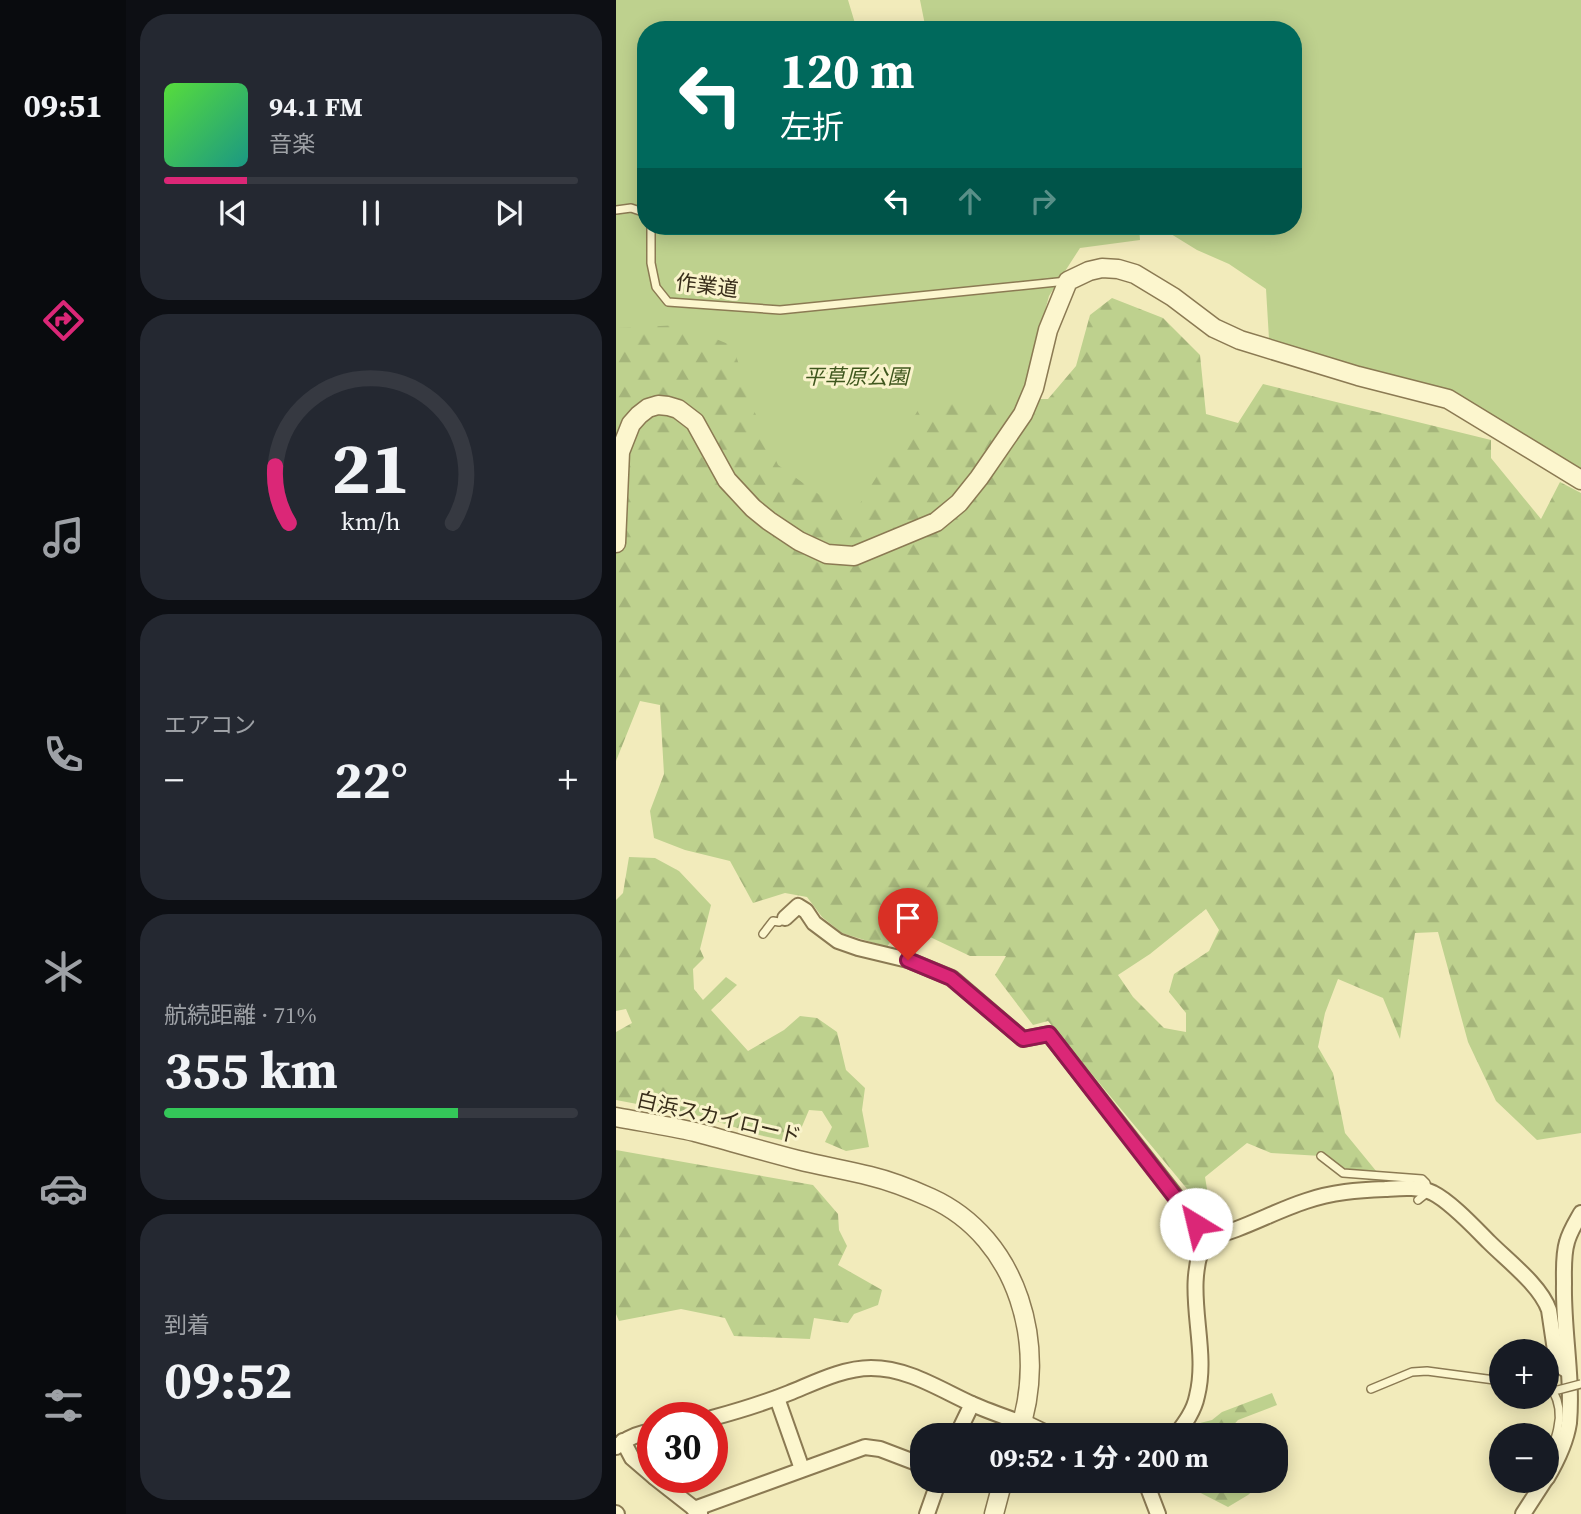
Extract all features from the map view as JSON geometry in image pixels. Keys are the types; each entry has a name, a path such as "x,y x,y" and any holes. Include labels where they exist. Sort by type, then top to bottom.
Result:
{"street":[{"path":"616,543 620,452 631,424 648,408 658,405 678,409 695,422 727,480 753,508 799,541 827,554 854,556 936,522 959,503 1023,414 1034,388 1048,330 1068,281 1102,268 1135,274 1173,297 1214,328 1240,340 1358,376 1448,399 1581,480"},
{"path":"786,918 798,906 806,911 814,923 838,941 908,960 951,978 1023,1039 1049,1034 1206,1238"},
{"name":"白浜スカイロード","path":"616,1117 694,1132 812,1164 873,1177 949,1207 990,1245 1004,1264 1021,1303 1031,1357 1028,1394 1021,1423"},
{"name":"白浜スカイロード","path":"616,1129 779,1161 812,1164"},
{"path":"1185,1423 1197,1397 1200,1377 1194,1283 1200,1250 1206,1238 1233,1231 1326,1195 1352,1191 1417,1188 1423,1196 1434,1194 1464,1217 1531,1283 1549,1310 1557,1364 1575,1371"},
{"path":"1559,1456 1575,1425 1575,1371 1564,1303 1564,1267 1566,1244 1581,1213"},
{"path":"728,1413 825,1379 870,1368 914,1377 1008,1423"},
{"path":"777,1398 802,1469"},
{"path":"963,1423 972,1404"},
{"path":"637,1435 619,1444 637,1462"},
{"path":"675,1493 697,1511 865,1447 880,1449 910,1460"},
{"path":"927,1514 934,1493"},
{"path":"994,1514 1000,1493"},
{"path":"1150,1493 1157,1514"},
{"path":"1523,1514 1537,1493"}],"lane":[{"path":"616,210 637,210"},
{"name":"作業道","path":"651,235 651,263 656,287 668,302 780,310 1068,281"},
{"path":"763,934 772,921 779,922 786,918"},
{"path":"1321,1156 1343,1173 1422,1179 1426,1182 1423,1196"},
{"path":"1371,1389 1412,1372 1427,1371 1489,1379"},
{"path":"1559,1389 1581,1384"}],"green space":[{"name":"平草原公園","path":"616,0 848,0 854,21 637,21 637,235 1140,235 1140,240 1080,248 1049,296 1020,404 860,547 616,450"},
{"path":"920,0 1581,0 1581,472 1442,393 1269,339 1266,289 1229,264 1197,250 1173,235 1302,235 1302,21 924,21"},
{"path":"1112,298 1163,318 1200,355 1206,414 1238,423 1263,384 1491,440 1491,458 1541,519 1560,482 1581,493 1581,1133 1537,1140 1496,1101 1468,1042 1438,932 1415,933 1400,1039 1383,998 1338,979 1325,1013 1318,1047 1333,1073 1345,1133 1381,1177 1358,1175 1321,1156 1271,1153 1247,1143 1205,1177 1212,1219 1048,1021 1033,1025 995,975 1006,956 970,956 930,937 900,927 887,947 842,933 822,917 807,897 785,893 753,903 730,861 685,850 654,838 650,811 664,774 660,705 640,701 616,761 616,328 682,325 733,346 752,406 778,465 842,511 859,505 925,399 1048,399 1076,366 1090,315","holes":["1206,909 1219,930 1209,951 1174,974 1169,992 1186,1013 1186,1032 1164,1028 1133,997 1118,975 1150,954"]},
{"path":"629,857 655,858 679,871 711,905 700,949 704,958 693,969 694,989 703,1000 726,977 737,985 711,1010 748,1051 784,1030 800,1016 817,1018 837,1032 846,1070 865,1088 862,1110 869,1147 846,1151 825,1142 832,1127 822,1111 809,1110 800,1131 782,1140 700,1116 616,1100 616,1032 632,1023 626,1009 616,1011 616,900 623,893"},
{"path":"616,1150 813,1185 838,1214 839,1230 847,1246 838,1265 882,1290 878,1305 854,1314 848,1323 814,1318 810,1339 734,1336 725,1318 681,1309 619,1321 616,1314"},
{"path":"1272,1393 1277,1405 1235,1423 1200,1423 1212,1420 1222,1412"},
{"path":"1201,1493 1250,1493 1228,1507"}],"route":[{"path":"908,960 951,978 1023,1039 1049,1034 1196,1224"}]}
